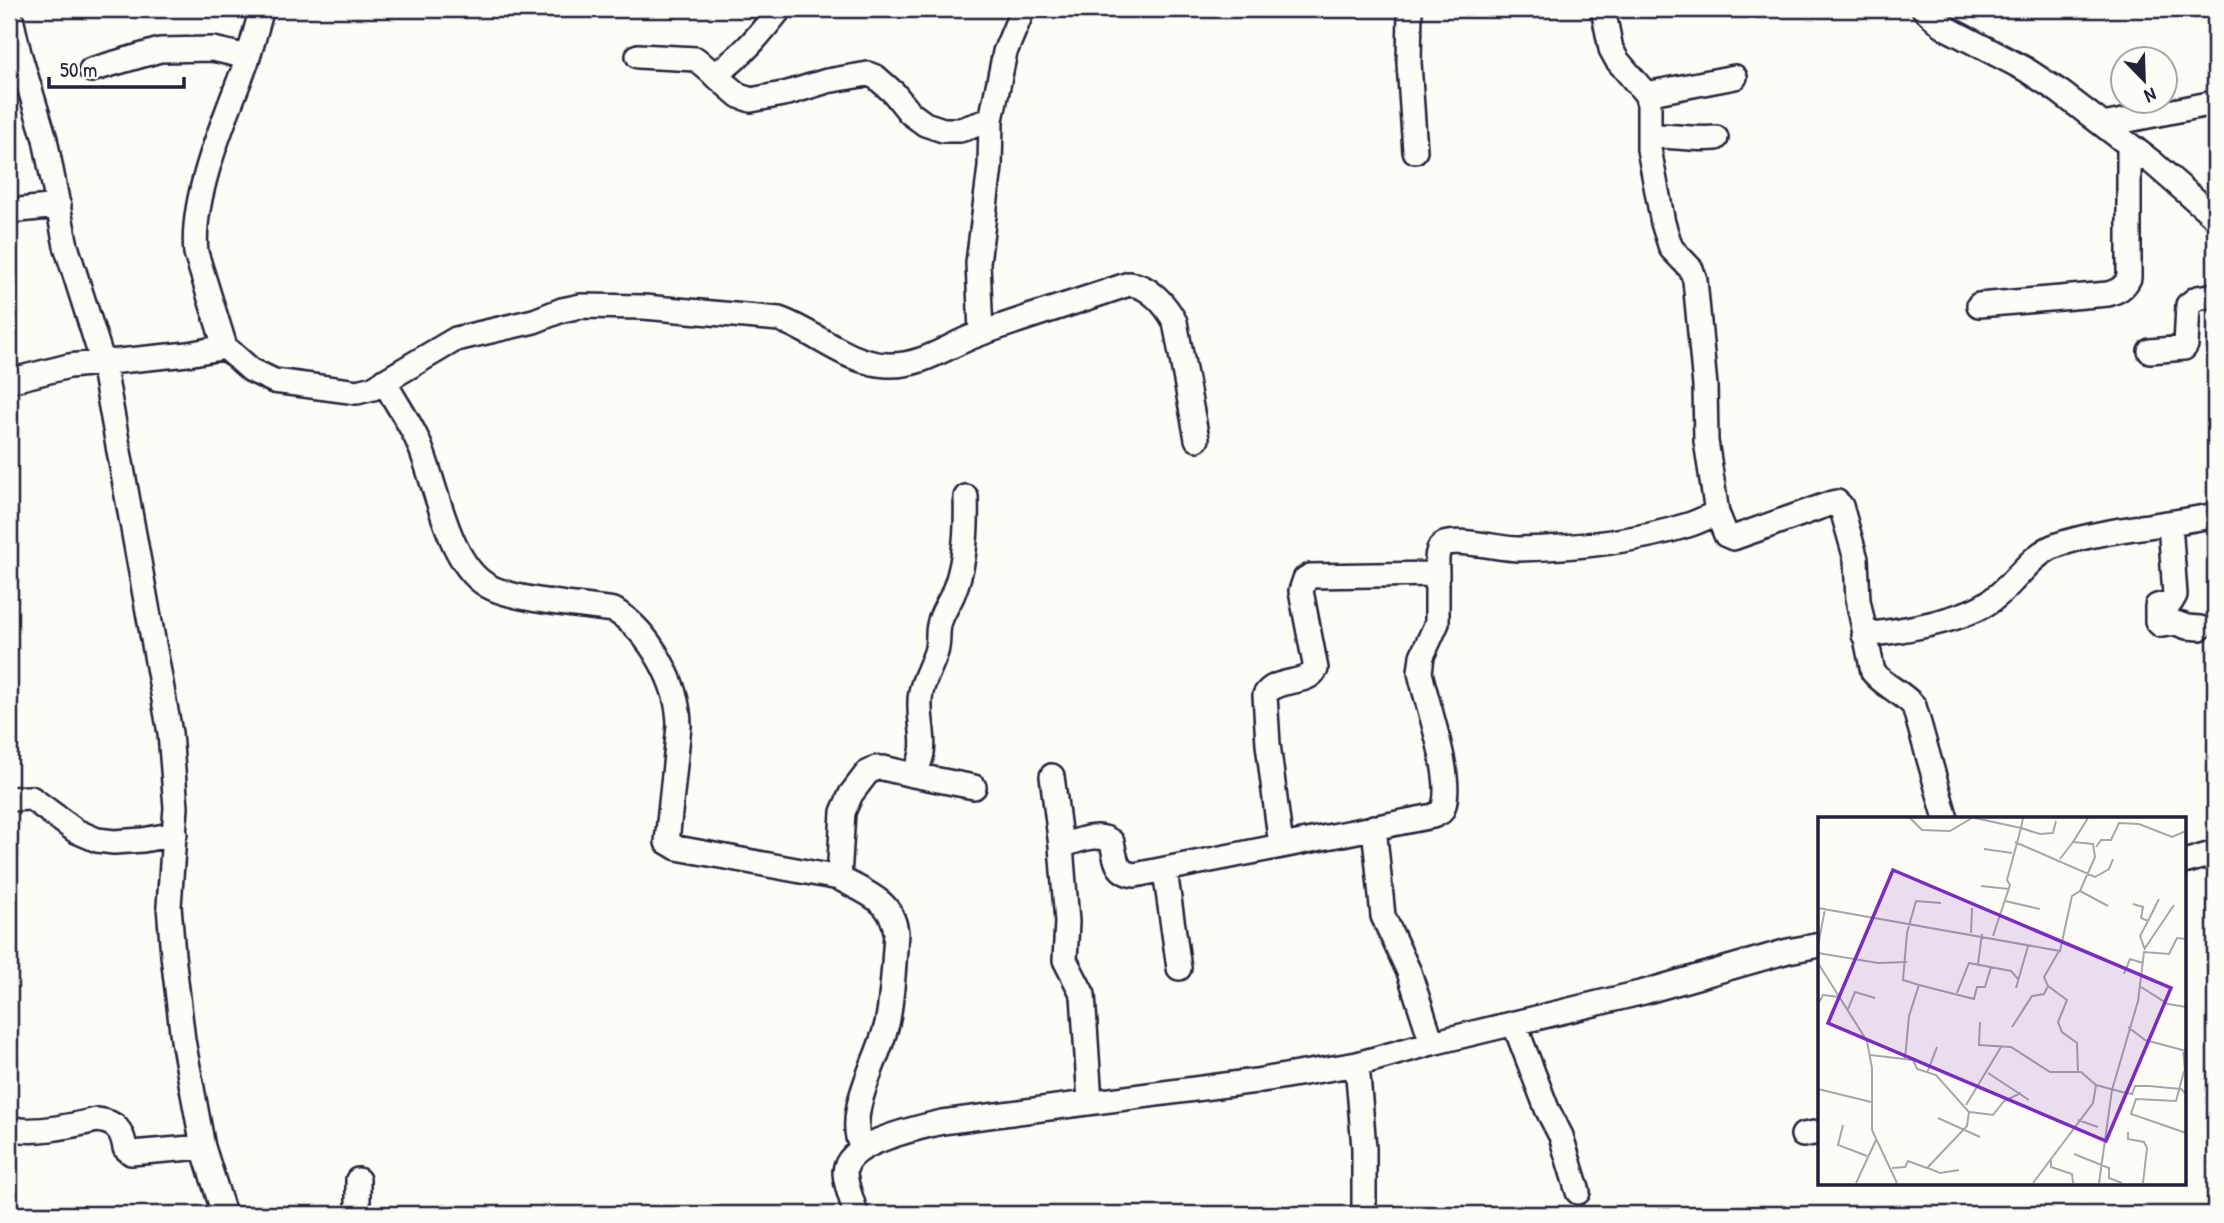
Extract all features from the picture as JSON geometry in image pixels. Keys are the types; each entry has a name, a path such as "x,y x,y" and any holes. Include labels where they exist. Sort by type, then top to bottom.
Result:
{"street":[{"path":"9,9 19,53 46,139 66,246 103,363 170,733 175,779 176,834 169,906 183,1040 203,1147 224,1214"},
{"path":"262,9 248,57 226,111 208,167 194,238 196,253 225,347 251,370 274,381 357,392 373,388 456,339 534,321 581,306 644,306 779,319 791,323 831,348 867,362 886,365 913,364 981,333 1129,284 1137,284 1158,299 1175,322 1197,439"},
{"path":"714,75 733,63 750,47 780,9"},
{"path":"981,333 978,263 990,167 991,120 1005,52 1023,9"},
{"path":"1410,9 1409,63 1415,151"},
{"path":"1603,9 1611,49 1646,94 1649,104 1650,149 1668,239 1671,248 1691,269 1695,280 1706,386 1706,441 1717,513 1726,535 1733,538 1832,503 1839,504 1856,559 1858,600 1873,672 1878,679 1914,705 1946,817"},
{"path":"1924,9 1956,34 2025,69 2103,125 2213,213"},
{"path":"91,70 160,50 213,50 248,57"},
{"path":"638,56 696,60 739,96 751,100 868,74 876,77 894,93 910,113 925,124 943,130 960,130 991,120"},
{"path":"1646,94 1735,77"},
{"path":"2103,125 2214,103"},
{"path":"1649,136 1677,135 1692,140 1716,138"},
{"path":"1979,305 2108,294 2126,285 2129,278 2129,145"},
{"path":"9,211 59,206"},
{"path":"2150,351 2183,348 2186,345 2188,305 2197,298 2215,295"},
{"path":"9,381 69,366 225,347"},
{"path":"390,377 416,437 454,542 464,563 480,582 513,595 614,610 628,618 664,668 679,707 666,837 671,846 839,878 875,896 891,912 895,922 892,995 888,1023 855,1127 862,1149"},
{"path":"913,775 921,758 921,688 937,649 939,625 955,591 967,528 966,496"},
{"path":"1061,846 1099,836 1112,842 1118,867 1126,874 1165,871 1203,861 1433,816 1441,812 1446,800 1445,774 1420,672 1422,656 1437,623 1438,551 1446,544 1470,543 1517,549 1602,544 1680,528 1717,513"},
{"path":"1864,635 1941,621 1984,605 1994,599 2042,552 2057,545 2117,531 2215,515"},
{"path":"2170,523 2175,595 2171,602 2157,606 2157,621 2161,625 2176,623 2200,628"},
{"path":"1281,846 1268,744 1265,695 1273,686 1315,673 1316,665 1301,592 1305,579 1310,576 1437,574"},
{"path":"839,878 843,812 851,794 867,773 883,768 974,787"},
{"path":"1052,776 1061,846 1066,922 1065,960 1083,995 1090,1101"},
{"path":"9,799 31,798 76,831 97,840 124,841 176,834"},
{"path":"1374,827 1383,916 1409,972 1432,1043"},
{"path":"2186,861 2215,853"},
{"path":"1165,871 1179,968"},
{"path":"856,1214 845,1174 847,1164 862,1149 892,1136 942,1122 1256,1081 1357,1064 1818,945"},
{"path":"1514,1023 1547,1109 1561,1136 1578,1192"},
{"path":"1357,1064 1364,1148 1364,1214"},
{"path":"9,1127 15,1130 33,1130 97,1120 118,1127 125,1148 131,1153 203,1147"},
{"path":"358,1180 358,1214"}]}
